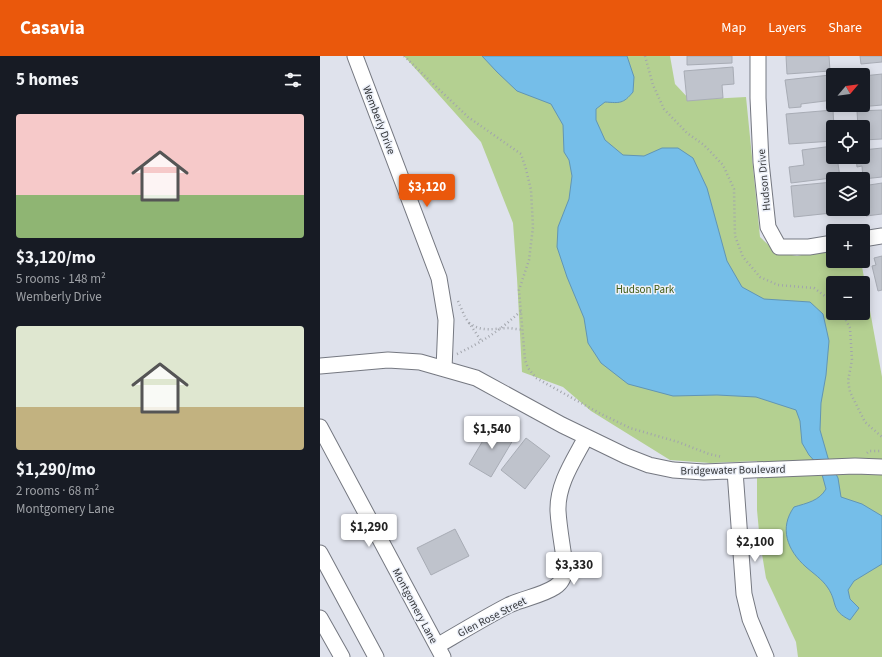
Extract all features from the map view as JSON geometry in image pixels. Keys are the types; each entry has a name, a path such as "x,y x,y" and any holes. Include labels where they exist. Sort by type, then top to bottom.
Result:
{"street":[{"name":"Wemberly Drive","path":"355,56 439,278 446,320 444,361"},
{"name":"Hudson Drive","path":"758,56 761,162 768,227 779,247 809,247 826,244"},
{"path":"870,238 882,236"},
{"name":"Bridgewater Boulevard","path":"320,366 388,360 420,362 444,361 586,437 649,465 673,470 735,472 855,466 882,467"},
{"name":"Montgomery Lane","path":"320,427 440,651"},
{"name":"Glen Rose Street","path":"440,651 510,604 548,590 561,581 565,574 565,566 558,510 559,500 566,476 586,437"},
{"path":"735,472 744,594 750,619 766,657"},
{"path":"320,553 376,657"},
{"path":"320,618 342,657"}],"path":[{"path":"404,56 468,117 522,154 531,190 533,226 529,260 519,290 525,360 528,368 536,378 601,414 630,428 678,442 710,454 724,457"},
{"path":"645,56 653,85 664,109 687,133 704,145 723,165 734,189 735,236 743,257 760,277 778,286 814,288 826,297"},
{"path":"457,298 461,311 482,342"},
{"path":"444,361 482,342 501,329 521,311"},
{"path":"846,320 850,328 852,360 848,381 850,392 866,422 882,437"},
{"path":"469,323 473,326 486,330 523,330"}],"green space":[{"name":"Hudson Park","path":"404,56 670,56 675,84 690,100 746,97 760,237 776,252 797,256 826,250 826,268 862,268 864,276 826,276 826,320 870,320 870,311 882,377 882,657 798,657 796,642 766,578 760,542 757,510 757,461 710,463 670,460 591,411 563,387 522,372 513,223 481,142"}],"water":[{"path":"482,56 627,56 634,77 633,92 624,101 605,102 596,109 596,120 605,140 623,155 644,156 662,148 678,148 693,158 707,188 727,261 742,287 764,299 810,302 823,314 829,341 826,375 821,403 820,430 828,458 838,478 841,497 862,504 882,516 882,564 854,581 848,590 850,599 859,608 850,620 837,609 831,593 821,579 799,560 787,538 787,523 789,515 794,507 816,499 826,489 820,467 809,455 802,443 800,421 796,410 756,397 717,395 673,396 628,384 601,363 588,343 584,318 567,277 557,247 558,227 569,199 572,176 569,160 564,152 563,125 551,104 517,91"}],"building":[{"path":"687,56 732,56 732,63 687,65"},
{"path":"786,56 829,56 830,68 826,68 826,71 787,74"},
{"path":"860,56 882,56 882,62 861,64"},
{"path":"733,67 734,84 722,85 723,98 687,101 684,71"},
{"path":"882,74 882,105 870,106 870,75"},
{"path":"826,75 826,101 801,104 801,107 789,108 785,80"},
{"path":"870,110 882,110 882,139 870,140 870,120 858,120 857,112 870,112"},
{"path":"826,111 826,112 833,112 834,120 826,120 826,141 789,144 786,114"},
{"path":"826,147 826,164 838,164 839,172 826,172 826,179 791,183 789,167 804,165 802,150"},
{"path":"882,148 882,177 870,178 870,172 862,172 862,166 857,167 857,164 870,164 870,149"},
{"path":"826,183 826,214 794,217 791,186"},
{"path":"882,183 882,214 870,216 870,185"},
{"path":"882,256 882,290 878,291 872,266 876,265 874,258"},
{"path":"494,422 516,435 491,477 469,464"},
{"path":"526,438 550,456 525,489 501,470"},
{"path":"455,529 469,556 431,575 417,548"}]}
